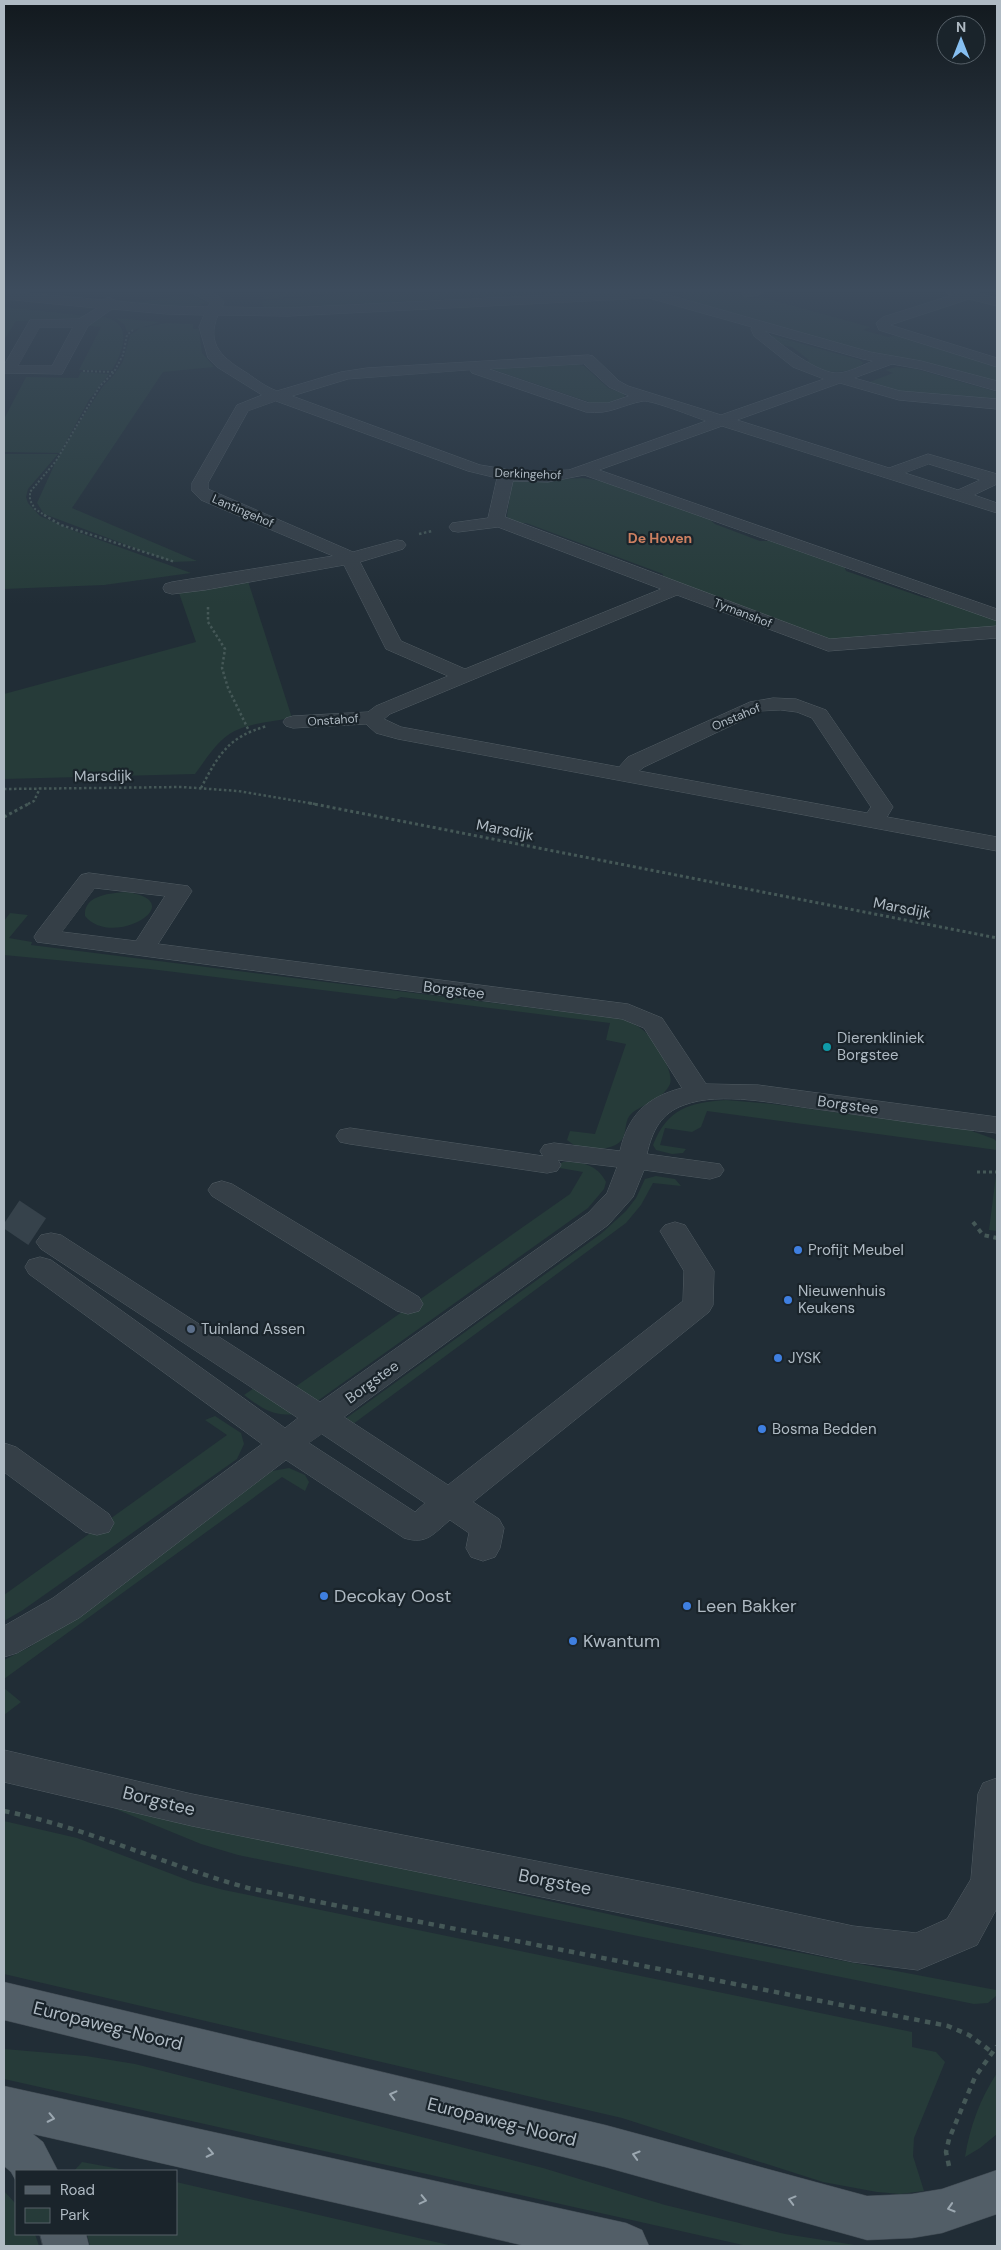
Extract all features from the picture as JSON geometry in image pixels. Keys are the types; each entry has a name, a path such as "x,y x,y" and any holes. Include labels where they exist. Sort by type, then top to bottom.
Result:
{"main road":[{"name":"Europaweg-Noord","path":"4,2001 605,2146 866,2218 912,2216 942,2211 981,2198"},
{"path":"4,2107 626,2246"},
{"path":"4,2139 27,2157 34,2170"}],"street":[{"path":"549,395 586,407 599,409 612,407 644,396"},
{"path":"641,395 997,508"},
{"name":"Derkingehof","path":"276,396 474,468 506,475 558,476 584,470 795,395"},
{"path":"899,395 997,404"},
{"name":"Lantingehof","path":"276,396 242,408 200,483 200,490 207,496 336,550 350,560"},
{"path":"889,474 928,459 995,479 959,496"},
{"path":"584,470 997,615"},
{"path":"500,522 496,518 506,475"},
{"name":"Tymanshof","path":"458,527 500,522 828,645 997,632"},
{"path":"172,588 350,560 397,545"},
{"path":"350,560 393,645 464,676"},
{"name":"Onstahof","path":"293,722 354,717 373,718 383,710 678,588"},
{"name":"Onstahof","path":"624,775 636,762 757,706 772,703 791,704 807,707 819,714 882,807 874,821"},
{"name":"Onstahof","path":"373,718 376,724 398,733 997,844"},
{"name":"Borgstee","path":"142,950 180,891 89,880 46,937 142,950 628,1012 643,1017 653,1024 698,1092"},
{"name":"Borgstee","path":"4,1643 66,1608 285,1444 598,1219 622,1193 638,1135 647,1117 676,1098 698,1092 724,1090 997,1125"},
{"path":"350,1136 551,1158 632,1160 710,1170"},
{"path":"222,1190 408,1304"},
{"path":"483,1548 487,1528 449,1503 322,1418 46,1255 285,1444 416,1529 449,1503 698,1305 699,1271 675,1231"},
{"path":"4,1456 97,1523"},
{"name":"Borgstee","path":"4,1766 192,1810 685,1908 853,1944 918,1952 962,1932 991,1882 997,1794"}],"path":[{"path":"30,492 56,461 95,395"},
{"path":"397,545 398,542 427,531 458,527"},
{"path":"201,788 226,745 249,731"},
{"name":"Marsdijk","path":"4,789 163,786 238,791 304,802 997,938"},
{"path":"4,817 34,801 40,788"},
{"path":"977,1172 997,1172"},
{"path":"973,1222 984,1235 997,1238"},
{"path":"4,1811 46,1819 194,1873 248,1888 948,2026 969,2035 992,2052"},
{"path":"981,2198 948,2165 946,2152 949,2139 975,2077 997,2046"}],"green space":[{"path":"17,395 93,395 60,453 4,452 4,419"},
{"path":"97,395 148,395 72,508 197,561 172,562 44,514 37,503 56,461"},
{"path":"568,395 625,395 624,398 604,404 595,404"},
{"path":"948,395 997,395 997,402 971,399 964,396"},
{"path":"4,454 58,454 28,489 26,497 28,503 40,516 72,530 191,573 104,585 4,589"},
{"path":"583,478 601,481 709,519 715,524 760,541 772,541 844,566 846,571 925,598 938,599 995,617 997,619 997,629 932,633 926,631 860,636 858,639 825,639 663,579 663,574 526,523 518,523 507,516 512,483 514,481"},
{"path":"248,581 292,718 242,728 228,735 218,743 195,774 4,779 4,694 196,642 179,593"},
{"path":"126,892 145,897 152,904 150,913 128,926 113,928 98,925 85,916 88,904 93,899 106,894"},
{"path":"10,913 28,915 9,938 32,942 31,945 622,1019 641,1028 652,1040 663,1056 671,1080 662,1095 629,1116 623,1138 620,1142 604,1149 580,1148 567,1140 570,1131 595,1134 626,1044 606,1040 610,1023 401,997 396,999 150,969 4,955 4,921"},
{"path":"726,1100 773,1104 969,1130 994,1139 997,1142 997,1150 707,1111 701,1127 692,1132 665,1128 660,1145 686,1149 683,1153 672,1154 656,1150 653,1145 659,1133 673,1115 701,1103"},
{"path":"563,1162 588,1165 598,1171 606,1182 604,1189 588,1208 316,1402 288,1392 570,1194 583,1172 554,1167"},
{"path":"997,1175 997,1231 989,1230"},
{"path":"656,1176 675,1179 681,1186 653,1183 641,1205 626,1223 353,1424 345,1419 602,1233 626,1211 636,1198 645,1179"},
{"path":"257,1386 294,1414 286,1415 273,1412 261,1407 244,1395"},
{"path":"215,1416 241,1433 244,1444 237,1459 23,1610 4,1621 4,1595 227,1435 205,1420"},
{"path":"289,1468 305,1475 309,1482 305,1491 282,1477 4,1679 4,1660 30,1647 272,1471"},
{"path":"4,1688 21,1702 4,1715"},
{"path":"113,1808 350,1857 676,1929 996,1990 996,1996 988,2003 974,2004 238,1855 201,1844"},
{"path":"4,1821 77,1838 193,1882 224,1890 912,2032 912,2047 936,2052 945,2062 914,2138 913,2156 924,2191 900,2194 877,2192 823,2182 622,2118 4,1974"},
{"path":"4,2049 86,2056 135,2064 543,2168 665,2205 785,2234 861,2246 743,2245 4,2079"},
{"path":"997,2073 997,2134 965,2157 976,2113"},
{"path":"82,2162 126,2170 75,2170"},
{"path":"178,2182 453,2246 90,2246 87,2235 178,2235"},
{"path":"4,2191 15,2203 15,2235 35,2235 39,2246 4,2246"}],"tunnel":[{"path":"15,1236 33,1209"}],"place":[{"name":"Dierenkliniek Borgstee","path":"827,1047"},
{"name":"Profijt Meubel","path":"798,1250"},
{"name":"Nieuwenhuis Keukens","path":"788,1300"},
{"name":"Tuinland Assen","path":"191,1329"},
{"name":"JYSK","path":"778,1358"},
{"name":"Bosma Bedden","path":"762,1429"},
{"name":"Decokay Oost","path":"324,1596"},
{"name":"Leen Bakker","path":"687,1606"},
{"name":"Kwantum","path":"573,1641"}],"district":[{"name":"De Hoven","path":"660,538"}]}
